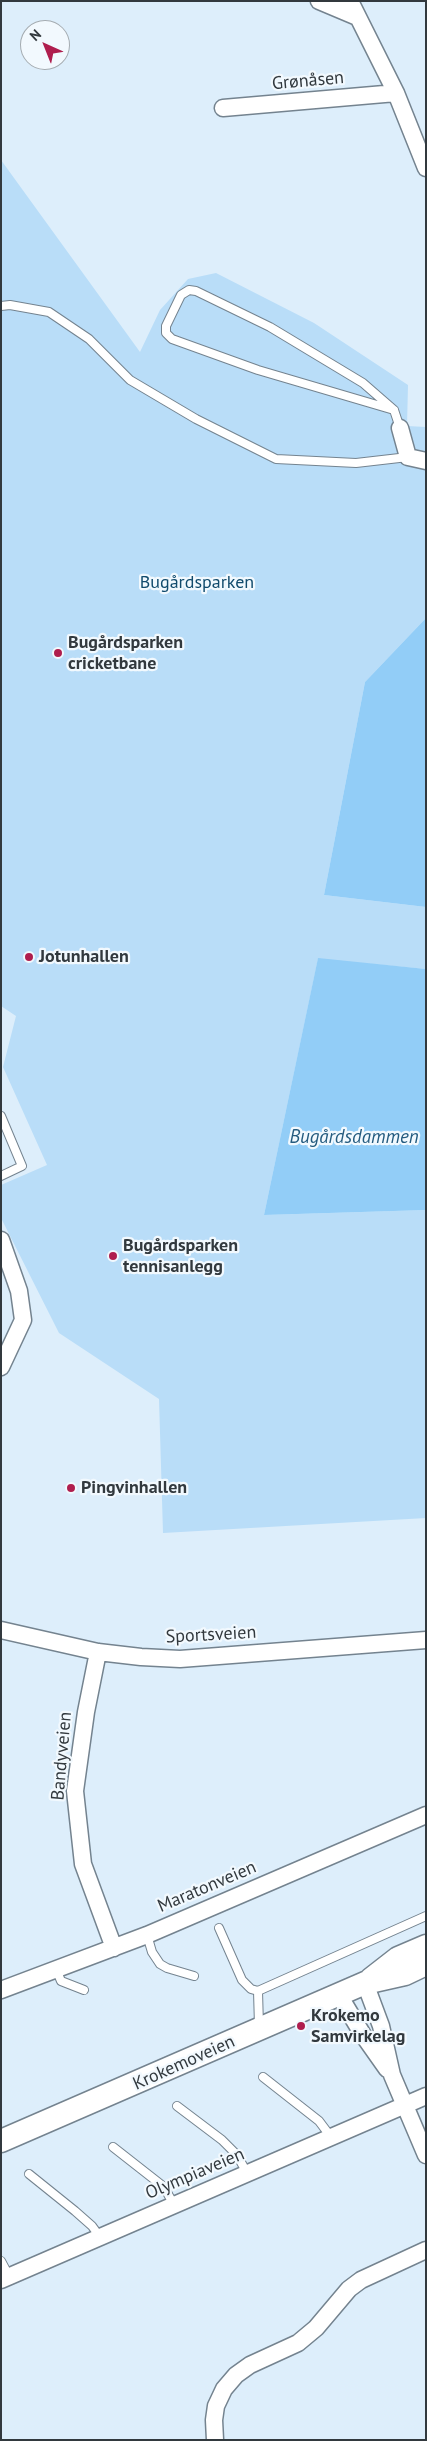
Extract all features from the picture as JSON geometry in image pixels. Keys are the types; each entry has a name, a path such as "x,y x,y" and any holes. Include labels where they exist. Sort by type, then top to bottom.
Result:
{"main road":[{"name":"Krokemoveien","path":"365,1983 398,1958 426,1946"},
{"name":"Krokemoveien","path":"1,2142 365,1983 404,1974 426,1964"}],"street":[{"path":"319,1 357,17"},
{"path":"350,1 396,93 426,168"},
{"name":"Grønåsen","path":"223,108 396,93"},
{"path":"400,428 408,457 426,462"},
{"path":"1,1240 19,1291 23,1320 1,1367"},
{"name":"Sportsveien","path":"1,1630 98,1652 141,1658 180,1659 426,1640"},
{"name":"Bandyveien","path":"98,1652 86,1712 75,1791 83,1864 114,1948"},
{"name":"Maratonveien","path":"1,1990 147,1935 426,1815"},
{"path":"365,1983 378,2019 392,2074 426,2155"},
{"path":"339,1995 363,2035 392,2074"},
{"name":"Olympiaveien","path":"5,2278 426,2096"},
{"path":"215,2440 214,2420 216,2406 224,2389 236,2375 250,2365 298,2342 316,2328 349,2289 361,2280 426,2250"}],"lane":[{"path":"394,410 258,370 172,339 166,333 166,326 181,295 189,290 196,291 270,328 363,383 394,410 400,428"},
{"path":"1,306 10,305 49,312 89,340 130,380 196,419 276,459 356,464 408,457"},
{"path":"1,1116 22,1166 1,1176"},
{"path":"219,1928 242,1980 250,1990 258,1991 426,1916"},
{"path":"147,1935 152,1952 160,1964 166,1968 194,1976"},
{"path":"56,1970 61,1981 84,1990"},
{"path":"258,1991 259,2030"},
{"path":"263,2077 320,2121 330,2137"},
{"path":"177,2106 222,2140 237,2155 247,2173"},
{"path":"113,2147 164,2187 174,2205"},
{"path":"29,2174 75,2210 92,2226 100,2237"},
{"path":"1,2261 5,2278"}],"green space":[{"name":"Bugårdsparken","path":"1,160 140,352 160,310 188,279 216,273 314,323 408,385 407,426 426,427 426,618 365,682 324,895 426,907 426,969 318,959 264,1215 426,1210 426,1518 163,1533 159,1399 59,1333 1,1218 1,1185 47,1165 3,1067 16,1016 1,1006"}],"water":[{"path":"426,618 426,907 324,895 365,682"},
{"name":"Bugårdsdammen","path":"318,958 426,969 426,1210 264,1215"}],"place":[{"name":"Bugårdsparken cricketbane","path":"58,653"},
{"name":"Jotunhallen","path":"29,957"},
{"name":"Bugårdsparken tennisanlegg","path":"113,1256"},
{"name":"Pingvinhallen","path":"71,1488"},
{"name":"Krokemo Samvirkelag","path":"301,2026"}]}
